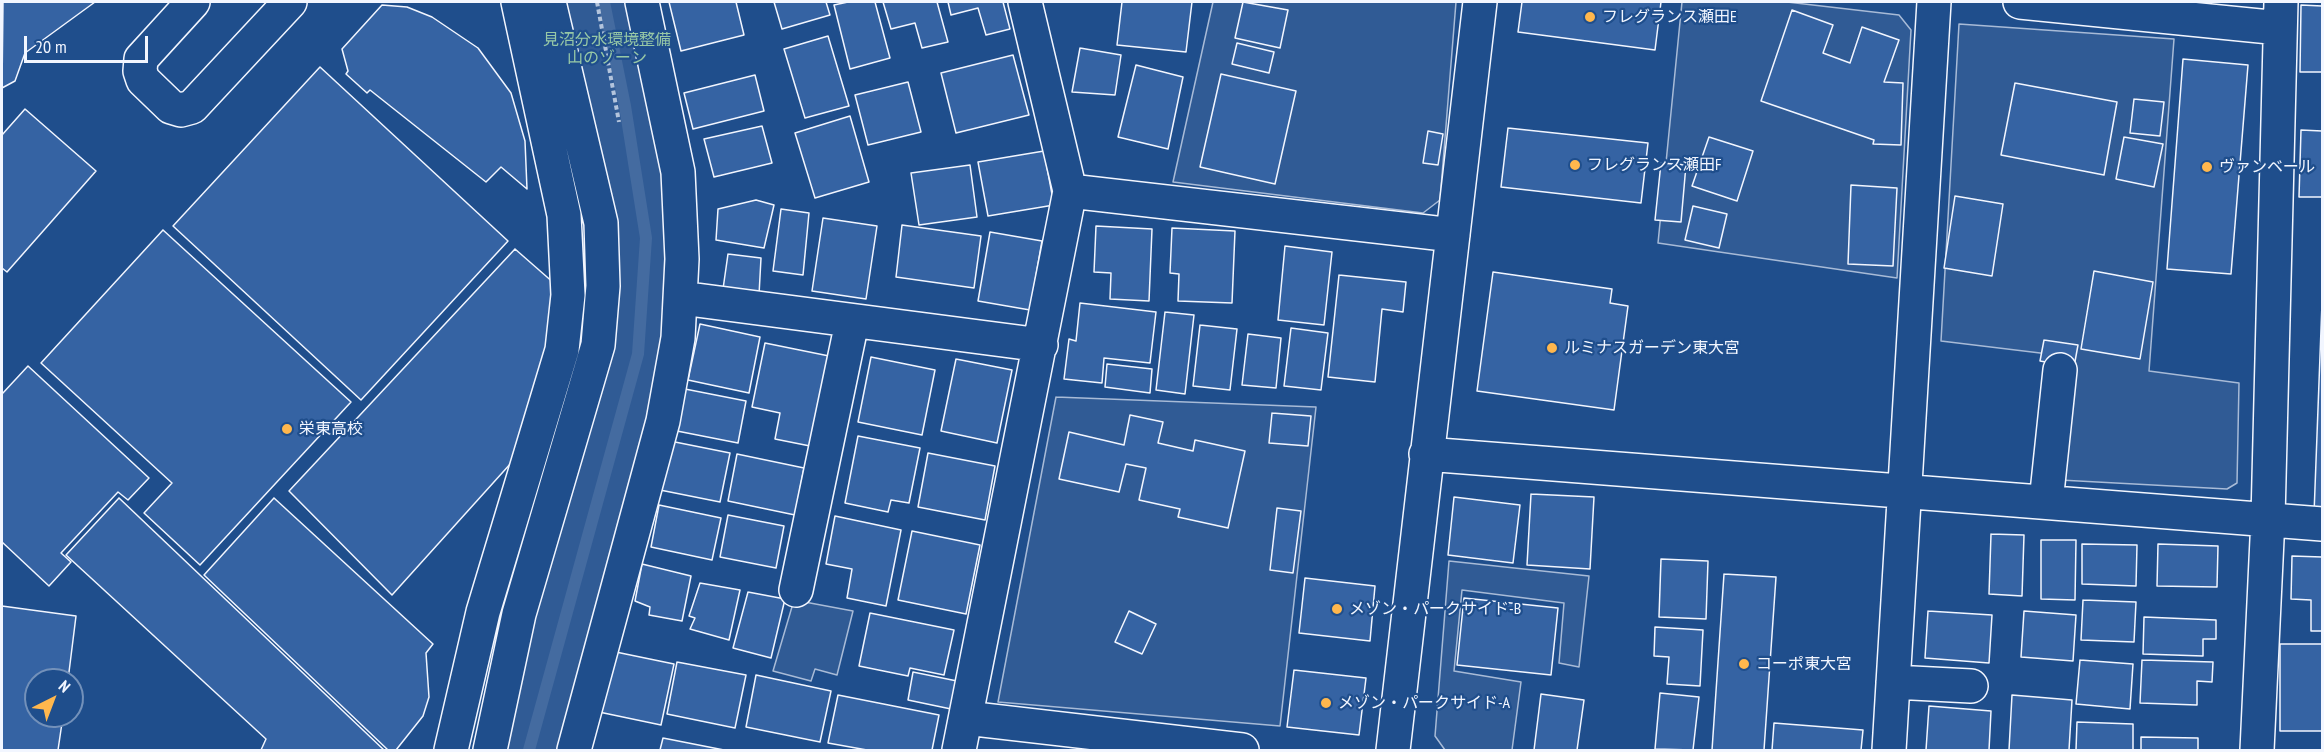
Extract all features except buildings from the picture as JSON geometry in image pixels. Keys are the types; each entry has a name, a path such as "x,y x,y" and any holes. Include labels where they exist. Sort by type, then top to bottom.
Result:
{"street":[{"path":"194,2 141,59 140,71 143,80 171,107 181,110 192,107 290,2"},
{"path":"452,750 483,612 562,350 568,295 564,215 518,2"},
{"path":"490,750 519,614 598,345 603,286 601,223 549,2"},
{"path":"574,750 663,421 678,338 681,298 678,172 642,2"},
{"path":"959,750 1070,191 1025,2"},
{"path":"1393,750 1480,2"},
{"path":"1889,750 1934,2"},
{"path":"2020,2 2281,15 2268,518 2257,750"},
{"path":"1070,191 1453,234"},
{"path":"681,298 1041,345"},
{"path":"796,590 852,322"},
{"path":"2046,502 2060,370"},
{"path":"1426,454 2322,524"},
{"path":"1893,682 1971,686"},
{"path":"966,718 1242,750"}],"green space":[{"name":"見沼分水環境整備 山のゾーン","path":"549,2 642,2 681,298 574,750 490,750 603,286"},
{"path":"1213,2 1456,2 1440,200 1423,213 1173,182"},
{"path":"1682,2 1787,2 1899,15 1911,30 1897,278 1658,243"},
{"path":"1959,24 2174,39 2149,371 2239,383 2237,483 2227,489 2060,480 2065,356 1941,341"},
{"path":"1056,397 1316,407 1280,726 998,702"},
{"path":"1449,561 1589,576 1579,667 1559,663 1564,603 1462,590 1454,671 1521,682 1512,750 1445,750 1435,736"},
{"path":"794,600 853,611 837,675 815,669 811,681 773,671"}],"waterway":[{"path":"529,750 638,354 646,238 625,106 604,2"}],"place":[{"name":"フレグランス瀬田E","path":"1590,17"},
{"name":"フレグランス瀬田F","path":"1575,165"},
{"name":"ヴァンベール","path":"2207,167"},
{"name":"ルミナスガーデン東大宮","path":"1552,348"},
{"name":"栄東高校","path":"287,429"},
{"name":"メゾン・パークサイド-B","path":"1337,609"},
{"name":"コーポ東大宮","path":"1744,664"},
{"name":"メゾン・パークサイド-A","path":"1326,703"}]}
